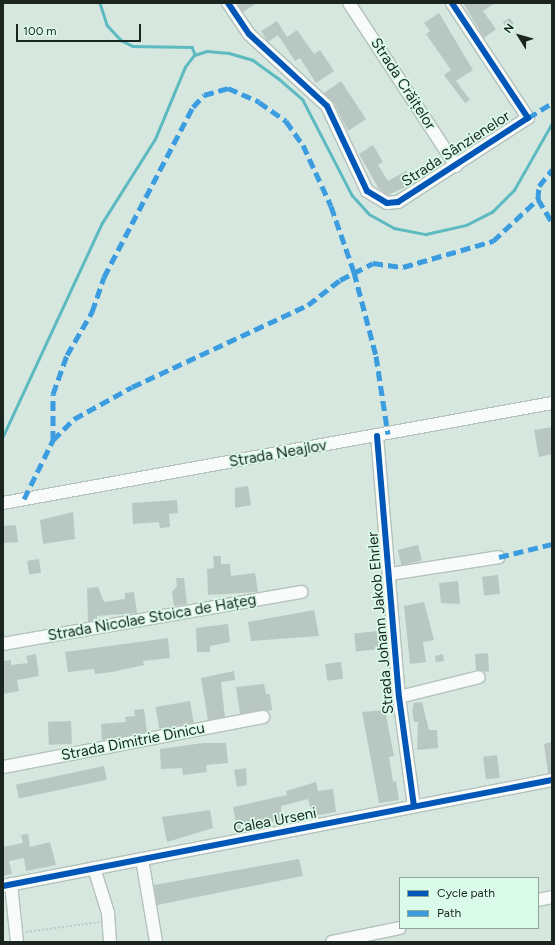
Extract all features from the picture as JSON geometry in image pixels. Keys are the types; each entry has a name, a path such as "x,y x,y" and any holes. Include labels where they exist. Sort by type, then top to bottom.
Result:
{"street":[{"name":"Strada Sânzienelor","path":"228,3 249,34 327,106 367,191 377,200 398,202 456,166 528,118 452,3"},
{"name":"Strada Crăițelor","path":"349,3 456,166"},
{"name":"Strada Neajlov","path":"3,503 552,403"},
{"name":"Strada Johann Jakob Ehrler","path":"376,436 391,574 400,697 414,806"},
{"path":"391,574 499,557"},
{"name":"Strada Nicolae Stoica de Hațeg","path":"3,644 301,592"},
{"path":"400,697 479,677"},
{"name":"Strada Dimitrie Dinicu","path":"3,767 263,718"},
{"name":"Calea Urseni","path":"7,885 552,780"},
{"path":"142,859 156,942"},
{"path":"94,868 109,921 110,942"},
{"path":"7,885 17,938"},
{"path":"539,900 552,897"},
{"path":"332,942 399,928"}],"path":[{"path":"17,938 109,921"}],"building":[{"path":"237,3 257,3 243,12"},
{"path":"463,3 495,3 483,11 496,29 484,38"},
{"path":"439,13 473,70 456,81 470,100 465,103 444,75 451,70 426,34 430,31 424,23"},
{"path":"510,18 514,24 506,28 503,22"},
{"path":"277,21 287,37 297,30 314,54 320,50 334,71 316,83 300,58 295,61 278,35 268,42 261,31"},
{"path":"341,81 366,119 348,131 334,103 324,93"},
{"path":"373,145 383,162 378,165 388,181 406,171 414,183 388,195 379,189 359,154"},
{"path":"552,427 552,454 539,457 534,430"},
{"path":"248,486 251,505 235,508 235,488"},
{"path":"177,500 178,513 169,514 170,527 160,528 159,522 133,524 132,503"},
{"path":"73,512 75,539 43,544 40,520"},
{"path":"16,525 18,542 3,543 3,526"},
{"path":"418,545 422,561 401,566 398,550"},
{"path":"213,556 221,556 221,564 230,564 231,576 255,573 258,592 208,595 207,569 214,568"},
{"path":"39,559 41,573 29,575 27,561"},
{"path":"498,575 500,594 484,596 482,577"},
{"path":"176,578 184,578 187,604 174,606 172,592 177,586"},
{"path":"458,581 460,604 441,603 439,583"},
{"path":"98,587 104,602 125,599 125,593 134,592 137,613 97,616 97,620 88,622 87,588"},
{"path":"424,602 434,640 423,642 426,662 410,664 404,606"},
{"path":"314,610 319,636 251,641 248,622"},
{"path":"228,624 230,642 210,646 210,652 197,652 196,628"},
{"path":"378,631 380,649 356,651 354,634"},
{"path":"168,638 170,658 143,661 144,665 112,672 95,674 94,669 68,672 65,652"},
{"path":"488,653 489,672 476,670 475,654"},
{"path":"36,654 39,676 17,680 19,691 3,694 3,661 11,660 11,665 28,663 26,656"},
{"path":"443,654 444,661 436,662 435,656"},
{"path":"341,662 343,679 327,681 325,664"},
{"path":"234,671 235,680 221,682 225,717 208,720 201,678"},
{"path":"264,684 266,694 270,694 272,710 240,714 236,687"},
{"path":"190,701 194,723 159,729 156,707"},
{"path":"422,702 429,730 437,730 438,748 417,750 418,722 414,722 412,710 414,703"},
{"path":"144,709 147,732 102,740 101,724 126,722 125,717 135,716 134,710"},
{"path":"385,710 394,756 389,757 393,782 396,781 399,800 379,803 362,712"},
{"path":"71,721 72,744 49,745 48,722"},
{"path":"552,742 552,773 548,773 544,744"},
{"path":"203,743 226,743 228,763 206,765 207,772 183,775 182,768 161,769 160,749"},
{"path":"497,755 500,778 486,780 483,757"},
{"path":"104,766 107,780 19,798 16,785"},
{"path":"246,768 247,785 237,787 234,770"},
{"path":"316,782 318,791 333,789 336,812 313,816 308,799 281,806 282,820 237,829 233,807 287,795 286,791"},
{"path":"210,810 213,828 167,842 162,817"},
{"path":"28,834 30,847 50,842 56,865 26,871 24,858 9,861 12,874 3,876 3,847 23,843 21,835"},
{"path":"299,859 303,876 157,905 154,885"}],"waterway":[{"path":"100,3 107,25 121,40 133,46 192,47 195,54"},
{"path":"3,436 102,223 155,139 185,67 194,55 207,51 229,53 253,60 278,78 303,100 352,195 369,214 394,228 426,234 466,225 492,212 514,190 552,123"}],"marked path":[{"path":"53,440 53,394 67,355 92,312 104,277 193,107 204,95 228,88 259,102 286,121 303,145 331,206 354,272 376,356 388,434"},
{"path":"528,118 552,103"},
{"path":"24,499 53,440 74,419 132,387 308,305 340,280 373,263 403,267 493,241 538,199 539,186 552,170"},
{"path":"538,199 552,222"},
{"path":"499,557 552,544"}],"cycle path":[{"path":"228,3 249,34 327,106 367,191 387,203 398,202 528,118 452,3"},
{"path":"377,436 399,697 414,806"},
{"path":"3,886 552,780"}]}
